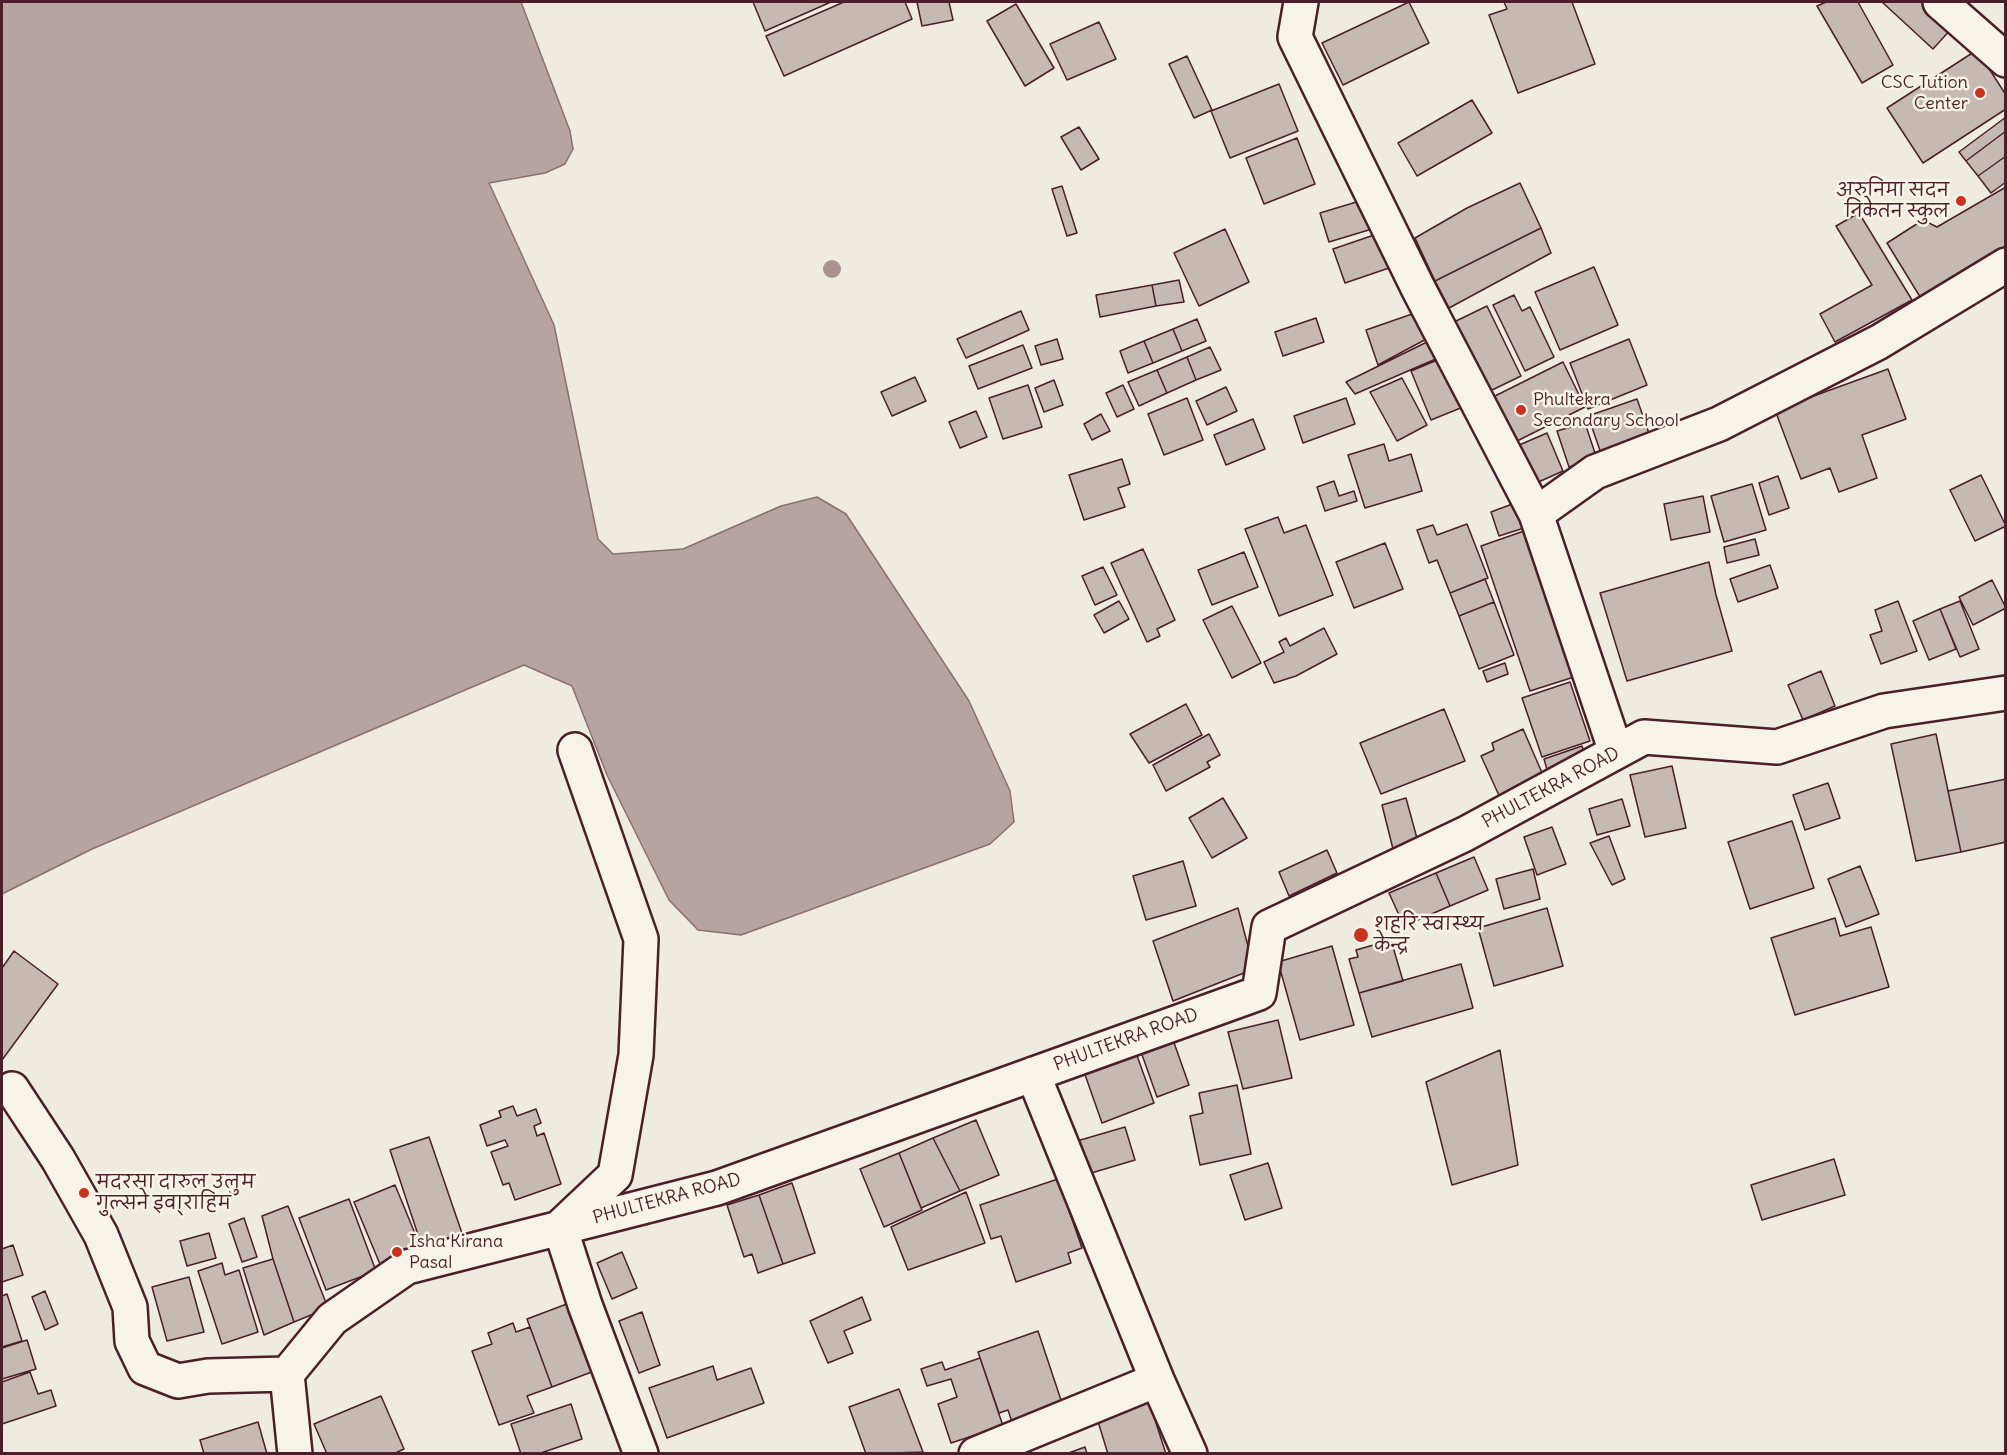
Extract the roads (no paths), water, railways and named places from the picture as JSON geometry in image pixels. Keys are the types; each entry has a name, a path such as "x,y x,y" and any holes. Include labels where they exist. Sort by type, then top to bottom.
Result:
{"street":[{"path":"1300,2 1295,37 1418,288 1536,514 1616,752"},
{"path":"1940,2 2006,60"},
{"path":"1536,514 1595,472 1719,424 1879,342 2006,265"},
{"name":"PHULTEKRA ROAD","path":"287,1374 332,1319 407,1267 717,1188 1259,993 1269,927 1465,834 1644,737 1777,747 1884,711 2006,693"},
{"path":"575,750 641,939 636,1055 615,1175 560,1227 585,1305 641,1454"},
{"path":"1033,1074 1157,1380 1190,1454"},
{"path":"12,1089 58,1159 101,1235 130,1307 132,1341 145,1368 177,1380 208,1376 287,1374 295,1454"},
{"path":"976,1454 1157,1380"}],"place":[{"name":"CSC Tution Center","path":"1980,93"},
{"name":"अरुनिमा सदन निकेतन स्कुल","path":"1961,201"},
{"name":"Phultekra Secondary School","path":"1521,410"},
{"name":"शहरि स्वास्थ्य केन्द्र","path":"1361,935"},
{"name":"मदरसा दारुल उलुम गुल्सने इवा्राहिम","path":"84,1193"},
{"name":"Isha Kirana Pasal","path":"397,1252"}]}
